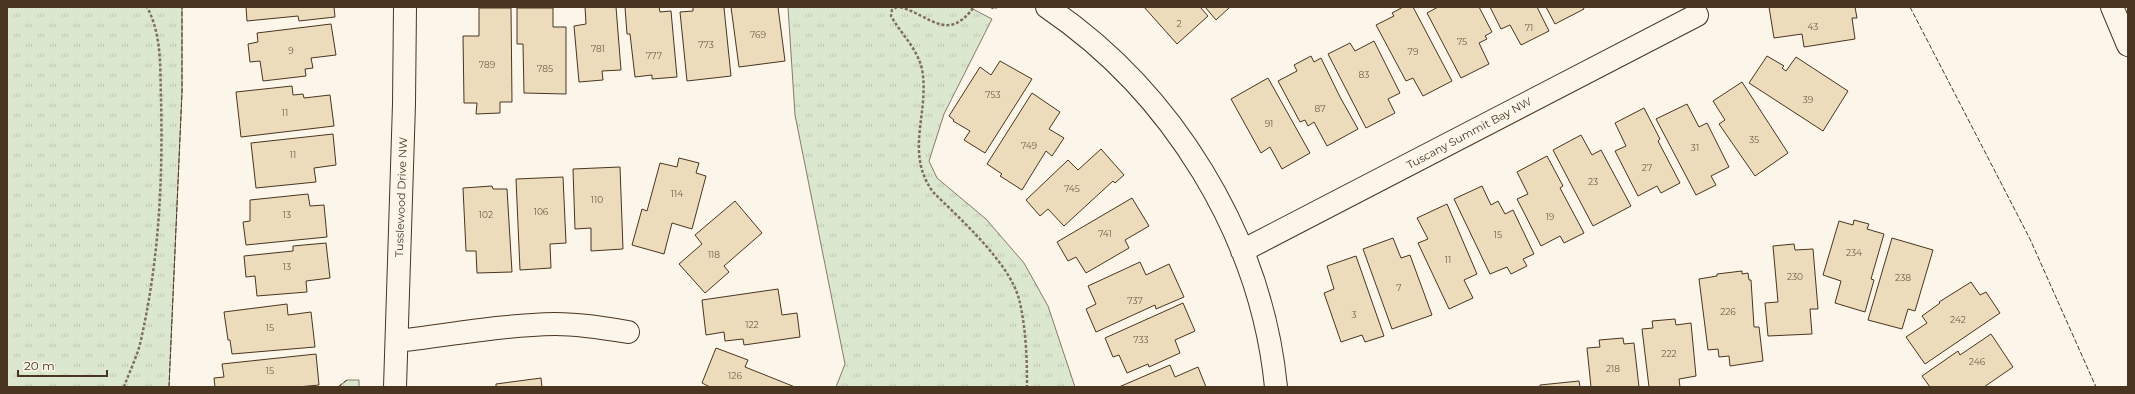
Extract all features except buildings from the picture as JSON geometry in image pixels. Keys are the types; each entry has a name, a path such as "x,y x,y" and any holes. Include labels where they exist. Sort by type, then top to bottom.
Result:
{"main road":[{"name":"Tusslewood Drive NW","path":"395,387 404,104 405,7"},
{"path":"1047,7 1085,35 1122,68 1169,122 1202,172 1219,201 1242,252 1252,279 1265,324 1276,387"},
{"path":"2112,7 2128,45"},
{"name":"Tuscany Summit Bay NW","path":"1242,252 1697,15"},
{"path":"397,341 507,328 556,324 590,326 628,332"}],"path":[{"path":"124,387 142,337 153,275 162,152 159,43 153,18 147,7"},
{"path":"897,7 892,10 891,16 913,47 921,68 924,85 918,153 920,167 925,181 933,192 986,246 1009,275 1019,298 1027,355 1027,387"},
{"path":"900,7 947,26 955,25 964,20 974,7"},
{"path":"992,7 995,9 996,7"}],"green space":[{"path":"7,7 182,7 182,92 169,387 7,387"},
{"path":"788,7 969,7 992,19 944,114 929,161 937,178 986,219 1024,263 1048,306 1075,387 836,387 845,364 795,115"},
{"path":"347,380 359,380 359,387 338,387"}],"fence":[{"path":"169,387 182,92 182,7"},
{"path":"1910,7 2030,239 2096,387"},
{"path":"338,387 347,380"}]}
